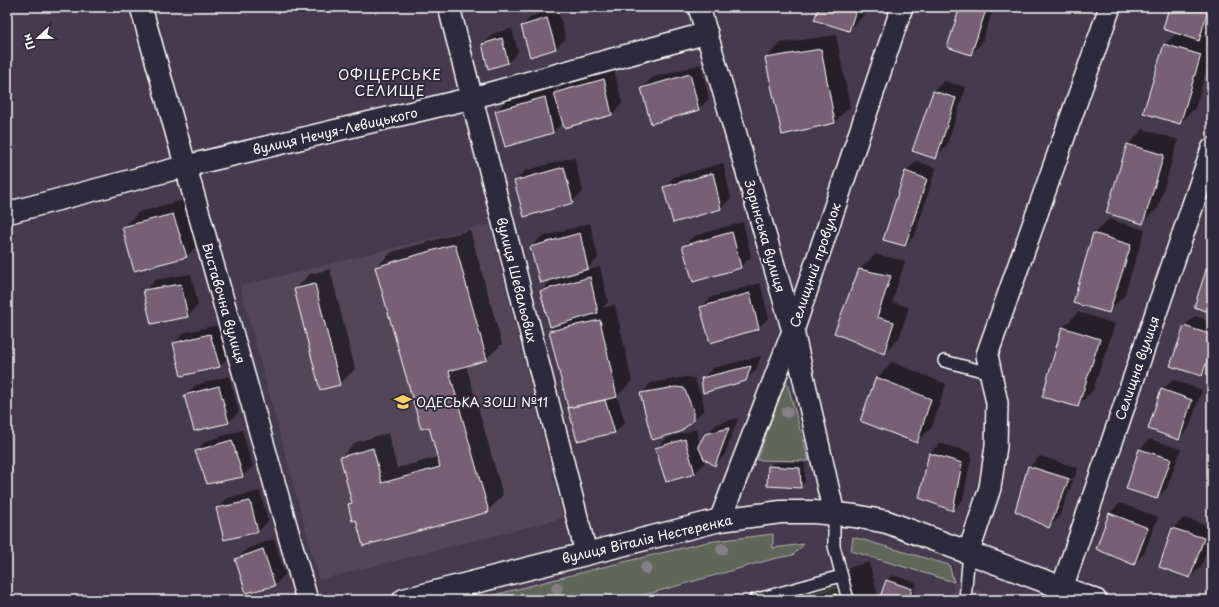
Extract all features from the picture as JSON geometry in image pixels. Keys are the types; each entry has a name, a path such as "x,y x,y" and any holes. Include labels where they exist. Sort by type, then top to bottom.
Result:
{"main road":[{"name":"вулиця Віталія Нестеренка","path":"404,600 720,520 781,512 814,512 888,522 1095,600"}],"street":[{"name":"Виставочна вулиця","path":"141,7 307,600"},
{"name":"вулиця Шевальових","path":"449,7 586,553"},
{"name":"Зоринська вулиця","path":"699,7 708,33 792,331 834,514"},
{"name":"Селищний провулок","path":"720,520 792,331 902,7"},
{"path":"969,552 990,488 996,446 997,403 987,355 1110,7"},
{"name":"вулиця Нечуя-Левицького","path":"7,213 186,166 472,98 708,33"},
{"name":"Селищна вулиця","path":"1062,588 1212,149"}],"lane":[{"path":"944,362 990,373"},
{"path":"834,514 834,546 848,600"},
{"path":"965,600 969,552"},
{"path":"754,600 841,576"}],"shaded area":[{"name":"ОДЕСЬКА ЗОШ №11","path":"490,224 563,518 319,580 240,286"},
{"path":"954,582 1003,600 952,600"}],"green space":[{"path":"786,379 809,461 757,460"},
{"path":"773,534 773,548 804,544 793,555 773,559 627,600 475,600 707,542"},
{"path":"853,537 949,565 954,582 851,551"},
{"path":"839,586 843,600 838,600 836,594 816,600 788,600"}],"building":[{"path":"819,7 857,7 849,31 814,20"},
{"path":"960,7 987,7 971,55 947,47"},
{"path":"1169,7 1209,7 1199,41 1163,29"},
{"path":"547,18 556,49 530,57 521,26"},
{"path":"502,38 508,63 488,69 482,44"},
{"path":"1164,44 1201,55 1180,124 1143,113"},
{"path":"821,49 835,123 782,135 765,58"},
{"path":"690,74 699,110 651,124 641,88"},
{"path":"604,79 612,115 564,128 554,93"},
{"path":"933,91 956,98 936,159 912,151"},
{"path":"545,97 553,133 505,147 495,111"},
{"path":"1127,144 1164,155 1143,224 1106,213"},
{"path":"564,167 573,203 524,217 514,181"},
{"path":"905,171 927,179 905,246 883,240"},
{"path":"713,173 721,209 673,223 663,187"},
{"path":"173,214 187,257 134,271 122,227"},
{"path":"732,232 741,268 693,282 682,246"},
{"path":"580,233 588,269 540,283 530,247"},
{"path":"1093,233 1131,245 1109,313 1073,303"},
{"path":"455,244 487,360 449,371 489,512 363,546 356,520 352,521 348,504 352,503 340,457 373,448 382,483 440,467 429,427 421,429 375,267"},
{"path":"1207,267 1212,269 1212,313 1194,307"},
{"path":"859,269 891,276 877,317 894,322 884,354 834,333"},
{"path":"590,277 598,313 550,327 540,291"},
{"path":"181,284 188,317 151,324 143,290"},
{"path":"315,284 340,385 320,390 294,289"},
{"path":"750,293 759,329 710,343 700,307"},
{"path":"600,320 617,397 568,408 549,331"},
{"path":"1184,326 1212,335 1212,346 1202,376 1170,366"},
{"path":"1062,327 1100,339 1078,407 1042,397"},
{"path":"210,334 220,367 181,376 173,343"},
{"path":"751,366 746,381 703,393 701,378"},
{"path":"876,377 931,399 917,443 860,421"},
{"path":"219,386 229,423 194,431 184,395"},
{"path":"675,387 684,388 693,410 693,421 680,432 652,440 640,393"},
{"path":"1161,389 1192,400 1179,440 1148,429"},
{"path":"605,400 615,433 577,441 568,408"},
{"path":"729,428 715,466 704,459 698,446 705,434"},
{"path":"685,439 695,474 666,482 655,448"},
{"path":"232,440 243,477 207,484 195,451"},
{"path":"1139,449 1171,459 1157,499 1126,489"},
{"path":"929,453 962,463 953,511 919,498"},
{"path":"768,466 800,468 801,488 767,486"},
{"path":"1028,466 1069,479 1049,528 1015,511"},
{"path":"250,501 258,532 224,540 216,508"},
{"path":"1109,513 1148,528 1134,565 1096,549"},
{"path":"1172,528 1204,538 1190,578 1159,567"},
{"path":"263,549 275,586 246,593 235,559"},
{"path":"886,580 912,589 909,600 879,600"},
{"path":"836,594 838,600 816,600"}],"place":[{"name":"ОДЕСЬКА ЗОШ №11","path":"403,402"}],"district":[{"name":"ОФІЦЕРСЬКЕ СЕЛИЩЕ","path":"390,84"}]}
